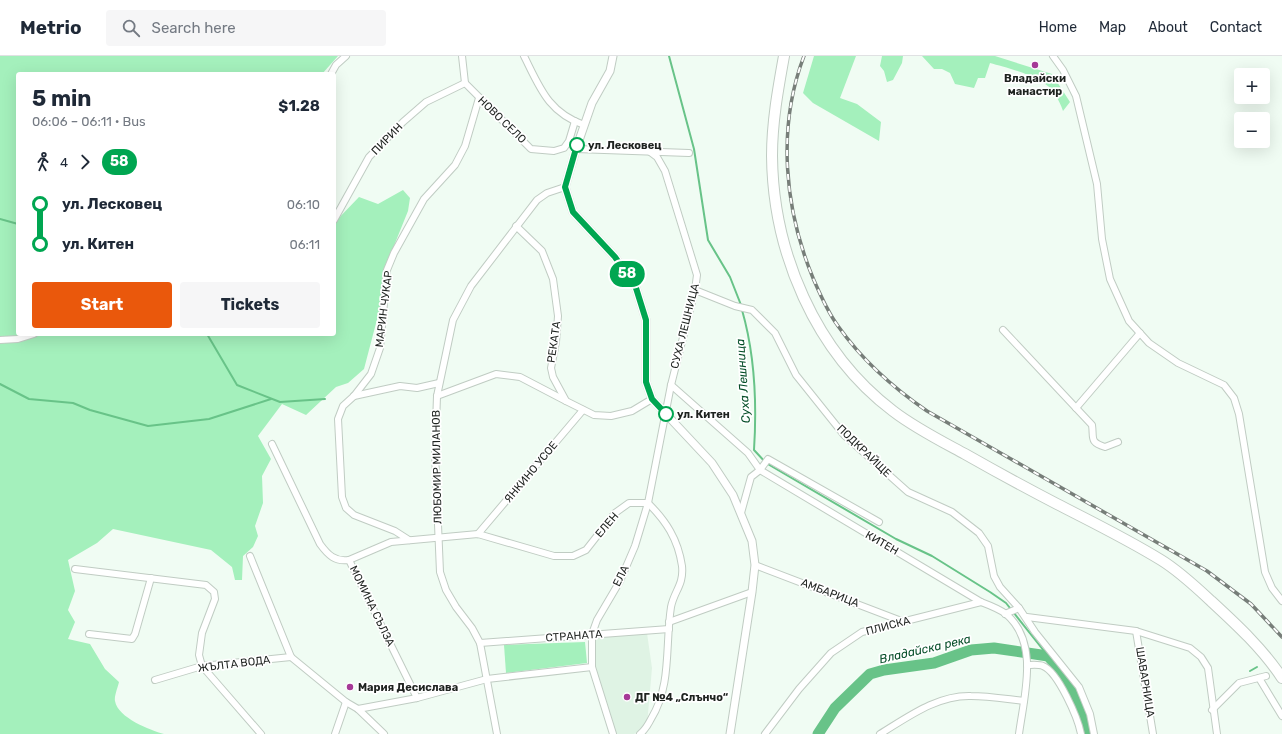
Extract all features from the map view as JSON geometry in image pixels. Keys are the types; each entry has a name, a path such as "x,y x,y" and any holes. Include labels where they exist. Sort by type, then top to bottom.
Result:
{"highway":[{"path":"784,56 775,113 772,155 775,193 783,239 795,281 815,319 833,348 860,381 893,411 956,449 1163,561 1199,590 1241,629 1272,663 1282,678"}],"street":[{"path":"332,72 346,56"},
{"path":"462,56 465,83"},
{"path":"524,56 541,92 550,105 565,117 584,125"},
{"path":"613,56 610,71 592,103 565,187 573,212 615,257 636,288 646,320 646,382 652,399 712,463 733,496 752,542 755,565 752,592 730,734"},
{"path":"1053,56 1064,70 1076,96 1098,184 1102,239 1110,279 1129,321 1148,343 1178,363 1224,385 1234,398 1239,414 1265,572 1272,588 1282,600"},
{"name":"НОВО СЕЛО","path":"465,83 531,149 554,151 564,148 569,141 575,121"},
{"name":"ПИРИН","path":"336,216 369,157 403,122 426,102 465,83"},
{"name":"МАРИН ЧУКАР","path":"409,540 394,531 354,515 346,508 342,497 338,419 343,406 354,396 371,374 380,348 384,287 387,270 394,253 424,199 455,165 465,146 479,98"},
{"path":"576,149 689,153"},
{"name":"СУХА ЛЕШНИЦА","path":"649,151 657,157 665,170 697,275 696,290 671,385 666,414"},
{"name":"ЛЮБОМИР МИЛАНОВ","path":"497,734 480,643 472,628 456,607 446,590 440,572 435,453 437,396 453,320 471,286 537,200 547,193 565,187"},
{"name":"РЕКАТА","path":"516,226 542,251 553,280 558,316 556,342 551,368 553,377 566,401"},
{"name":"ПОДКРАЙЩЕ","path":"696,290 736,306 752,310 775,333 796,375 844,435 908,492 952,512 979,533 988,546 994,576 1000,587 1017,609 1027,618 1035,632 1079,686 1090,714 1094,734"},
{"path":"1003,330 1092,425 1091,437 1098,445 1105,447 1118,442"},
{"path":"1076,408 1140,333"},
{"path":"0,340 18,339 28,336"},
{"path":"437,396 496,374 520,377 594,415 611,416 632,411 652,399"},
{"path":"354,396 400,386 418,388 439,383"},
{"name":"КИТЕН","path":"671,385 748,453 760,470 981,602 1006,614"},
{"name":"ЯНКИНО УСОЕ","path":"478,534 583,410"},
{"name":"ЕЛА","path":"613,734 592,667 592,634 597,620 620,581 635,546 648,503 666,414"},
{"name":"МОМИНА СЪЛЗА","path":"272,444 320,544 328,555 334,559 342,561 350,560 418,698"},
{"path":"741,513 751,477 760,470 768,459 879,522"},
{"name":"ЕЛЕН","path":"350,560 391,542 478,534 554,556 573,556 586,550 615,513 629,503 648,503"},
{"path":"640,734 658,708 666,675 672,604 681,585 682,567 677,546 666,522 648,503"},
{"path":"250,556 291,657 346,702 358,709 384,734"},
{"name":"АМБАРИЦА","path":"755,565 904,622"},
{"path":"75,569 206,585 214,592 215,599 202,633 199,655 202,666 261,734"},
{"path":"89,634 132,639 136,634 151,578"},
{"name":"СТРАНАТА","path":"480,643 669,626 752,592"},
{"name":"ПЛИСКА","path":"765,734 799,689 831,653 862,632 981,602"},
{"path":"1017,609 1006,614 1022,638 1026,649 1027,663 1024,701 1019,734"},
{"path":"1027,618 1136,631 1190,648 1201,657 1208,668 1212,710 1217,734"},
{"name":"ШАВАРНИЦА","path":"1136,631 1153,734"},
{"name":"ЖЪЛТА ВОДА","path":"155,680 202,666 291,657"},
{"path":"1027,663 1043,666 1052,674 1068,698 1081,734"},
{"path":"358,709 418,698 487,679 592,667"},
{"path":"1212,710 1239,683 1266,676"},
{"path":"1259,678 1282,716"},
{"path":"880,734 925,707 950,699 970,696 1024,701"},
{"path":"335,734 346,702"}],"shaded area":[{"name":"ДГ №4 „Слънчо“","path":"647,633 652,668 647,725 634,734 615,734 596,669 596,639 597,637"}],"green space":[{"path":"0,56 338,56 324,72 16,72 16,336 336,336 336,221 359,197 378,204 403,190 410,198 408,211 385,268 380,308 364,369 348,383 336,387 306,415 282,404 258,436 271,459 262,476 263,503 255,526 258,536 253,547 243,556 242,580 235,580 232,567 211,550 113,529 97,543 68,560 75,591 68,610 75,622 68,639 90,644 105,669 119,682 115,701 117,707 122,713 128,718 151,730 164,734 0,734"},
{"path":"814,56 856,56 840,98 857,104 881,122 879,141 813,103 803,93"},
{"path":"882,56 903,56 902,63 893,80 887,82 884,71 880,66"},
{"path":"922,56 995,56 1052,74 1070,102 1063,111 1055,94 1043,83 1026,74 990,63 985,78 978,78 974,88 955,84 950,73 942,69 934,69"},
{"path":"585,642 587,663 506,673 504,645"}],"waterway":[{"name":"Суха Лешница","path":"669,56 694,149 708,240 730,277 741,305"},
{"path":"0,219 16,223"},
{"name":"Суха Лешница","path":"742,310 750,344 754,379 754,450 766,463 896,539 932,556 1006,603 1048,656"},
{"path":"208,336 237,385 280,402 325,399"},
{"path":"0,384 29,399 73,403 90,410 148,426 209,419 271,399"},
{"name":"Владайска река","path":"818,734 835,708 870,674 884,670 934,663 971,650 994,648 1048,656 1063,674 1074,692 1083,712 1089,734"},
{"path":"1250,671 1257,667"}],"railway":[{"path":"804,56 795,83 787,139 790,196 803,251 813,278 830,314 847,338 867,362 890,383 927,411 1207,571 1251,604 1282,637"}],"bus line":[{"name":"58","path":"577,145 565,187 573,212 615,257 636,288 646,320 646,382 652,399 666,414"}],"place":[{"name":"Владайски манастир","path":"1035,65"},
{"name":"ул. Лесковец","path":"577,145"},
{"name":"ул. Китен","path":"666,414"},
{"name":"Мария Десислава","path":"350,687"},
{"name":"ДГ №4 „Слънчо“","path":"627,697"}]}
